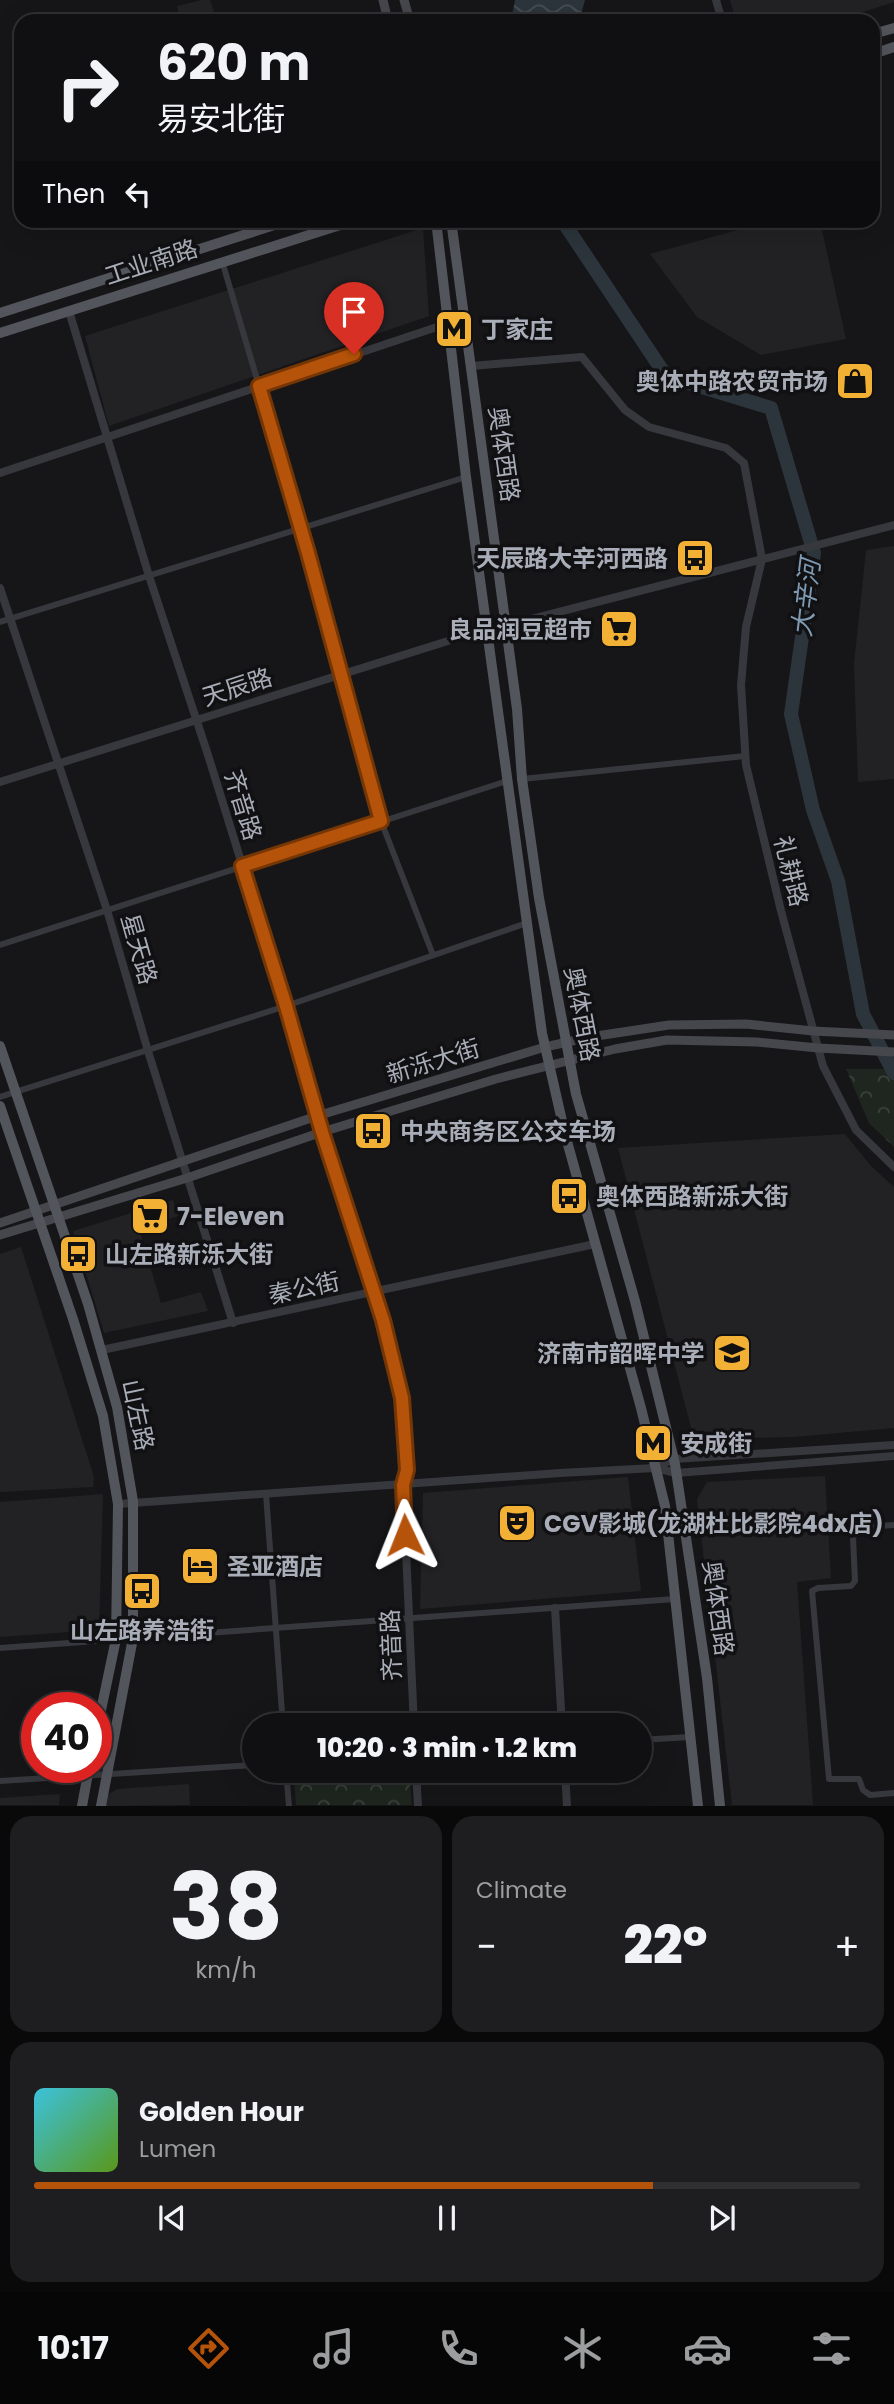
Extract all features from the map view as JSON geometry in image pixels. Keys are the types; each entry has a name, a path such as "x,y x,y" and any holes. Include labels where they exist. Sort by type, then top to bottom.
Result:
{"main road":[{"name":"工业南路","path":"0,313 265,228"},
{"name":"工业南路","path":"0,333 330,228"},
{"name":"奥体西路","path":"437,228 486,629 545,1047 664,1506 698,1805"},
{"name":"奥体西路","path":"453,228 517,709 522,779 539,898 576,1094 635,1301 674,1458 707,1678 720,1805"},
{"name":"新泺大街","path":"0,1235 37,1217 54,1204 317,1116 545,1047 669,1025 746,1024 894,1035"},
{"name":"新泺大街","path":"0,1223 37,1217 59,1218 322,1132 549,1064 667,1040 757,1042 894,1052"},
{"name":"山左路","path":"0,1046 89,1304 117,1407 133,1504 134,1638 112,1749"},
{"name":"山左路","path":"0,1106 103,1416 118,1504 116,1639 105,1692"},
{"path":"82,1805 86,1783"},
{"name":"山左路","path":"102,1805 106,1783"}],"street":[{"path":"222,261 301,528 381,821 433,954"},
{"name":"齐音路","path":"69,311 149,576 286,1006 317,1116 383,1320 402,1398 407,1470 403,1483 414,1713"},
{"path":"0,473 449,323"},
{"path":"471,366 582,357 625,410 649,427 726,448 744,463 762,559"},
{"path":"0,622 466,477"},
{"path":"505,626 894,525"},
{"name":"礼耕路","path":"762,559 746,627 741,684 745,756 778,898 823,1066 856,1130 894,1167"},
{"name":"星天路","path":"0,588 107,910 233,1323"},
{"name":"天辰路","path":"0,782 486,629"},
{"path":"522,779 745,756"},
{"path":"0,945 507,781"},
{"path":"0,1097 286,1006 527,923"},
{"name":"秦公街","path":"102,1350 595,1244"},
{"path":"655,1468 674,1458 894,1446"},
{"path":"118,1504 655,1468 676,1473 894,1456"},
{"path":"266,1494 282,1713"},
{"path":"894,1525 864,1527 853,1537 855,1581 851,1586 818,1588 812,1591 829,1779 859,1779 863,1790 870,1795 894,1793"},
{"path":"0,1648 675,1599"},
{"path":"555,1608 561,1713"},
{"path":"652,1739 690,1737"},
{"path":"112,1774 242,1766"},
{"path":"0,1781 21,1779"},
{"path":"287,1783 289,1805"},
{"path":"417,1783 418,1805"},
{"path":"566,1783 567,1805"}],"shaded area":[{"path":"210,0 215,14 179,14 177,6"},
{"path":"730,0 894,0 857,14 734,14"},
{"path":"423,228 429,316 109,426 85,336"},
{"path":"822,228 846,339 761,355 697,317 650,254 738,230"},
{"path":"894,546 894,779 858,782 854,664 866,550"},
{"path":"845,1134 871,1166 894,1187 894,1428 794,1437 694,1439 618,1148"},
{"path":"173,1200 178,1216 139,1228 161,1303 201,1292 208,1311 104,1333 73,1231"},
{"path":"21,1247 94,1477 93,1487 0,1492 0,1254"},
{"path":"825,1476 831,1578 797,1582 813,1805 732,1805 697,1499 707,1482"},
{"path":"628,1477 641,1591 420,1609 423,1493"},
{"path":"103,1494 99,1630 0,1637 0,1502"},
{"path":"189,1784 190,1805 106,1806 107,1795 117,1789"},
{"path":"60,1794 59,1805 0,1805 0,1798"}],"green space":[{"path":"846,1069 894,1069 894,1147 869,1123"},
{"path":"295,1783 410,1783 412,1805 296,1805"}],"water":[{"path":"515,0 585,0 581,14 512,14"}],"waterway":[{"name":"大辛河","path":"567,228 666,376 771,408 814,553 791,714 813,810 838,881 863,1014 894,1073"}],"place":[{"name":"丁家庄","path":"454,329"},
{"name":"奥体中路农贸市场","path":"855,381"},
{"name":"天辰路大辛河西路","path":"695,558"},
{"name":"良品润豆超市","path":"619,629"},
{"name":"中央商务区公交车场","path":"373,1131"},
{"name":"奥体西路新泺大街","path":"569,1196"},
{"name":"7-Eleven","path":"150,1216"},
{"name":"山左路新泺大街","path":"78,1254"},
{"name":"济南市韶晖中学","path":"732,1353"},
{"name":"安成街","path":"653,1443"},
{"name":"CGV影城(龙湖杜比影院4dx店)","path":"517,1523"},
{"name":"圣亚酒店","path":"200,1566"},
{"name":"山左路养浩街","path":"142,1591"}],"route":[{"path":"354,354 259,386 381,821 242,866 322,1132 383,1320 402,1398 407,1470 403,1485 405,1535"}]}
